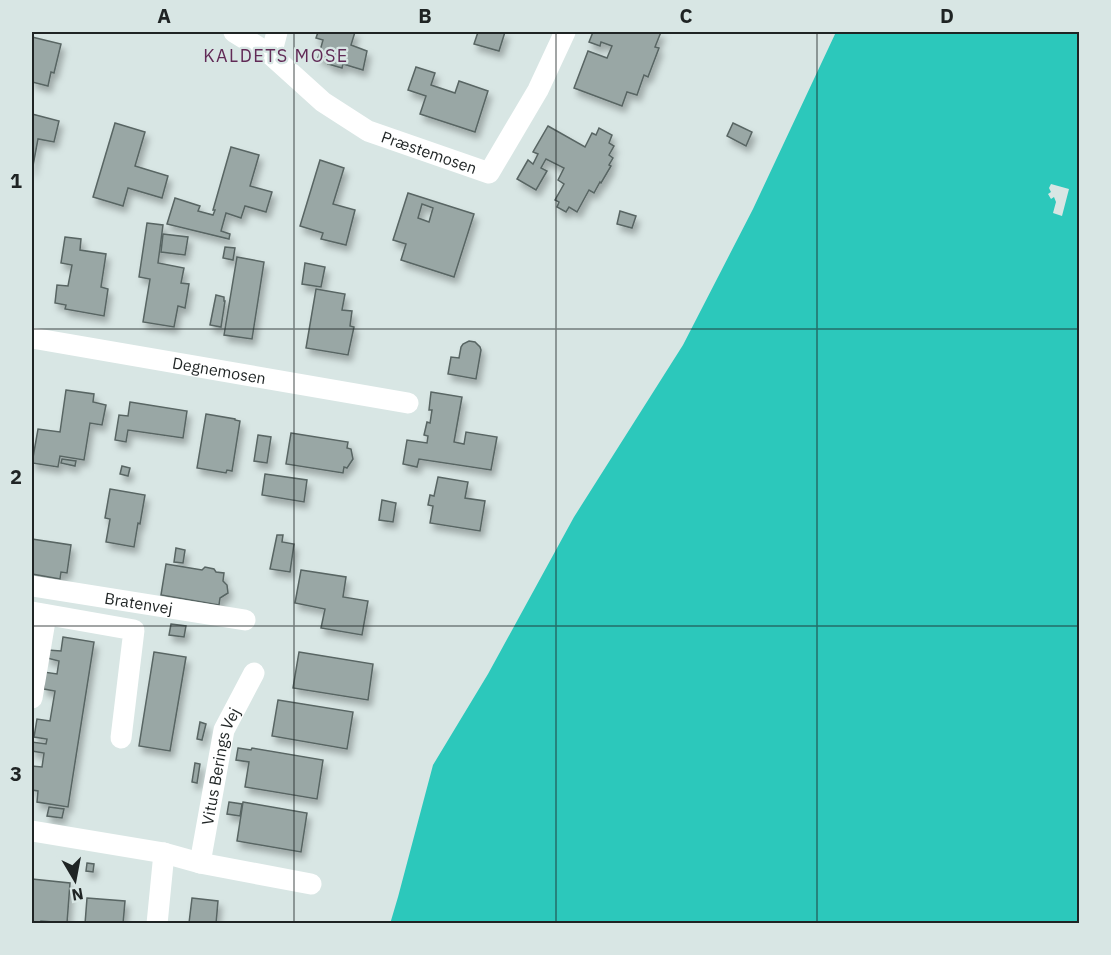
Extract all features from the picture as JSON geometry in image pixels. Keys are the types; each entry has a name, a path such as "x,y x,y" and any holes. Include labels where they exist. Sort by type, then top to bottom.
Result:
{"street":[{"name":"Præstemosen","path":"234,32 270,55 323,102 369,131 489,174 538,90 565,32"},
{"path":"270,55 277,32"},
{"name":"Degnemosen","path":"32,338 408,403"},
{"name":"Bratenvej","path":"32,586 245,620"},
{"name":"Bratenvej","path":"32,698 39,613 134,630 121,738"},
{"name":"Vitus Berings Vej","path":"200,863 224,730 254,673"},
{"path":"32,831 164,853 200,863 311,884"},
{"path":"157,924 164,853"}],"water":[{"path":"836,32 1079,32 1079,923 390,924 433,765 488,674 574,517 683,345 753,209"}],"pier":[{"path":"1051,184 1069,189 1062,216 1053,213 1056,202 1054,197 1051,199 1048,194 1051,192 1049,188"}],"building":[{"path":"318,32 355,32 351,45 367,51 363,70 343,64 342,68 318,58 323,40 316,38"},
{"path":"478,32 505,32 499,51 474,44"},
{"path":"593,32 661,32 655,47 659,48 648,77 644,75 637,95 627,92 622,106 574,88 588,51 607,58 612,46 601,42 600,46 589,42"},
{"path":"32,37 61,44 54,73 51,72 48,86 32,82"},
{"path":"416,67 435,73 431,85 455,93 459,81 488,91 475,132 420,114 426,96 408,90"},
{"path":"32,114 59,121 54,142 38,139 32,171"},
{"path":"115,123 145,132 135,166 168,176 162,198 128,188 123,206 93,197"},
{"path":"733,123 752,132 746,146 727,136"},
{"path":"548,126 585,147 592,133 596,135 599,128 612,135 609,143 614,146 609,155 613,158 609,165 611,166 594,193 589,190 577,212 569,207 566,212 557,207 559,202 555,200 564,184 558,180 564,168 546,159 541,168 547,171 536,190 517,179 528,160 533,164 538,154 533,152"},
{"path":"231,147 259,155 250,186 272,192 266,212 245,206 241,218 226,213 221,231 230,234 229,239 167,224 175,198 200,206 198,211 213,215"},
{"path":"320,160 344,168 333,204 355,210 346,245 321,239 323,233 300,226"},
{"path":"408,193 474,214 454,277 401,260 406,244 393,240","holes":["422,204 433,208 429,222 418,218"]},
{"path":"620,211 636,216 632,228 617,224"},
{"path":"147,223 163,225 158,263 184,268 181,283 189,284 185,308 178,306 174,327 143,322 150,279 139,277"},
{"path":"163,234 188,237 185,255 161,252"},
{"path":"65,237 81,239 80,250 106,254 101,287 108,289 104,316 65,309 66,305 55,303 57,285 68,286 72,265 61,263"},
{"path":"225,247 235,248 233,260 223,258"},
{"path":"237,257 264,262 252,339 224,335"},
{"path":"305,263 325,267 321,287 302,284"},
{"path":"316,289 345,294 342,310 352,311 350,326 354,327 348,355 306,348"},
{"path":"216,295 224,297 225,301 221,327 210,325"},
{"path":"469,341 475,342 481,350 476,379 448,374 451,357 459,358 461,347"},
{"path":"66,390 94,394 93,402 106,405 102,425 90,423 84,460 60,456 58,467 32,463 38,429 60,432"},
{"path":"431,392 462,397 454,442 464,444 466,432 497,437 491,470 419,459 417,467 403,464 407,440 427,443 428,436 424,435 427,422 430,423"},
{"path":"130,402 187,411 183,438 128,430 126,442 115,440 119,415 128,416"},
{"path":"206,414 240,421 232,471 227,470 226,473 197,468"},
{"path":"291,433 348,442 347,448 351,449 353,459 347,468 344,467 343,473 286,464"},
{"path":"258,435 271,437 267,463 254,461"},
{"path":"62,459 76,461 75,466 61,463"},
{"path":"122,466 130,468 128,476 120,474"},
{"path":"265,474 307,480 304,502 262,495"},
{"path":"438,477 468,482 465,498 485,501 480,531 430,523 433,506 428,505 430,495 434,496"},
{"path":"110,489 145,495 134,547 106,542 110,519 105,518"},
{"path":"382,500 396,503 393,522 379,520"},
{"path":"277,535 283,535 282,542 294,544 290,572 270,569"},
{"path":"32,539 71,545 67,573 61,572 60,579 32,574"},
{"path":"176,548 185,550 183,563 174,562"},
{"path":"166,564 202,570 205,567 224,573 223,581 227,585 228,593 220,598 219,605 161,595"},
{"path":"301,570 346,577 343,597 368,601 362,635 321,628 325,609 295,603"},
{"path":"171,624 186,626 184,637 169,635"},
{"path":"63,637 94,642 68,807 37,802 38,791 32,790 32,766 42,767 44,753 32,751 32,742 46,744 47,739 34,737 37,719 50,721 55,691 44,689 44,672 57,674 59,661 47,658 48,650 61,651"},
{"path":"154,652 186,657 170,751 139,746"},
{"path":"299,652 373,664 368,700 293,688"},
{"path":"278,700 353,712 347,749 272,736"},
{"path":"200,722 206,724 202,740 197,739"},
{"path":"238,748 251,750 252,748 323,760 317,799 245,787 249,762 236,760"},
{"path":"195,763 200,764 197,783 192,782"},
{"path":"229,802 242,804 240,816 227,814"},
{"path":"243,802 307,813 301,852 237,841"},
{"path":"49,807 64,809 62,818 47,816"},
{"path":"87,863 94,864 93,872 86,871"},
{"path":"32,879 70,883 67,923 41,921 41,924 32,924"},
{"path":"87,898 125,901 123,924 85,924"},
{"path":"192,898 218,901 216,924 189,923"}],"district":[{"name":"KALDETS MOSE","path":"276,55"}]}
